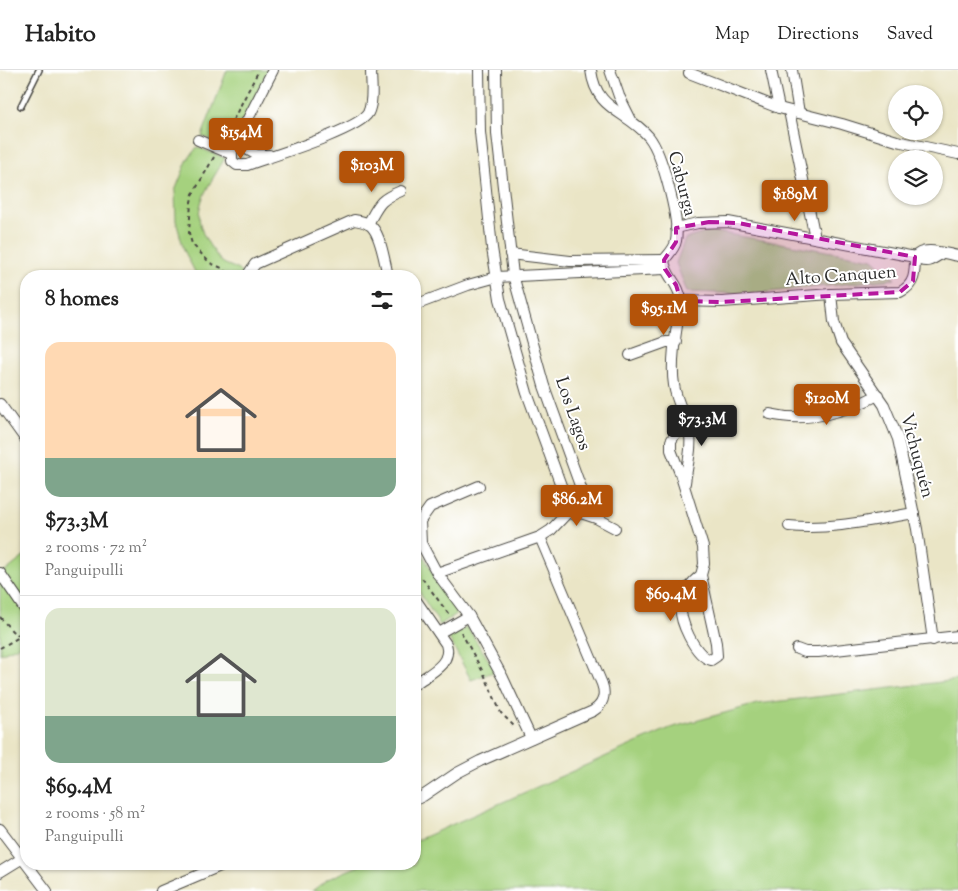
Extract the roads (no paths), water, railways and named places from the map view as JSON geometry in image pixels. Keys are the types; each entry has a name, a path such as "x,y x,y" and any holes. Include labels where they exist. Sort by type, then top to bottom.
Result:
{"street":[{"path":"273,70 232,152 234,164 240,166 247,165 358,123 368,114 371,103 371,70"},
{"name":"Los Lagos","path":"479,70 480,132 500,299 527,393 570,510"},
{"name":"Los Lagos","path":"496,70 497,134 513,275 544,386 586,502 586,509 581,513"},
{"name":"Caburga","path":"592,70 593,82 598,94 606,104 632,121 650,139 659,157 673,207 676,228 676,242 664,264"},
{"name":"Caburga","path":"610,70 619,96 632,121"},
{"path":"771,70 778,108"},
{"path":"792,70 794,112 815,238"},
{"path":"689,73 778,108 897,140 958,154"},
{"path":"244,127 244,139 250,158 247,165"},
{"path":"198,140 232,152 240,147 257,155 275,155"},
{"path":"368,224 381,201 401,191"},
{"path":"252,270 255,264 354,220 363,221 373,227 379,241 386,270"},
{"name":"Alto Canquen","path":"676,228 698,223 728,222 915,257 913,281 909,288 900,292 831,294 722,302 681,301"},
{"path":"915,257 918,253 924,251 958,256"},
{"path":"510,254 570,260 664,264"},
{"path":"570,260 571,274"},
{"path":"421,303 468,285 497,277 571,274 664,264"},
{"path":"664,264 680,292 681,301 673,370 674,386 681,411 688,426 690,438 685,488"},
{"name":"Vichuquén","path":"831,294 834,322 841,344 878,395 898,439 914,513 933,640"},
{"path":"630,356 666,342 676,342"},
{"path":"770,414 783,417 827,414 857,406 878,395"},
{"path":"0,404 20,432"},
{"path":"681,411 680,426 670,441 671,450 703,547 704,564 701,575 717,656 711,660 698,652 685,627 681,605 692,582 701,575"},
{"path":"421,520 430,507 479,486"},
{"path":"565,496 574,498 581,489"},
{"path":"438,573 540,536 552,530 570,510 575,515 581,513 615,528"},
{"path":"789,526 832,526 914,513"},
{"path":"421,796 468,767 596,710 601,705 604,694 602,684 540,536"},
{"path":"421,543 438,573 469,616 503,678 530,738"},
{"path":"0,573 20,602"},
{"path":"421,608 448,647 447,658 421,680"},
{"path":"439,633 469,616"},
{"path":"797,650 818,652 958,636"},
{"path":"0,829 20,852"},
{"path":"0,872 20,860"},
{"path":"32,870 46,891"},
{"path":"161,891 212,870"}],"lane":[{"path":"21,106 40,70"}]}
